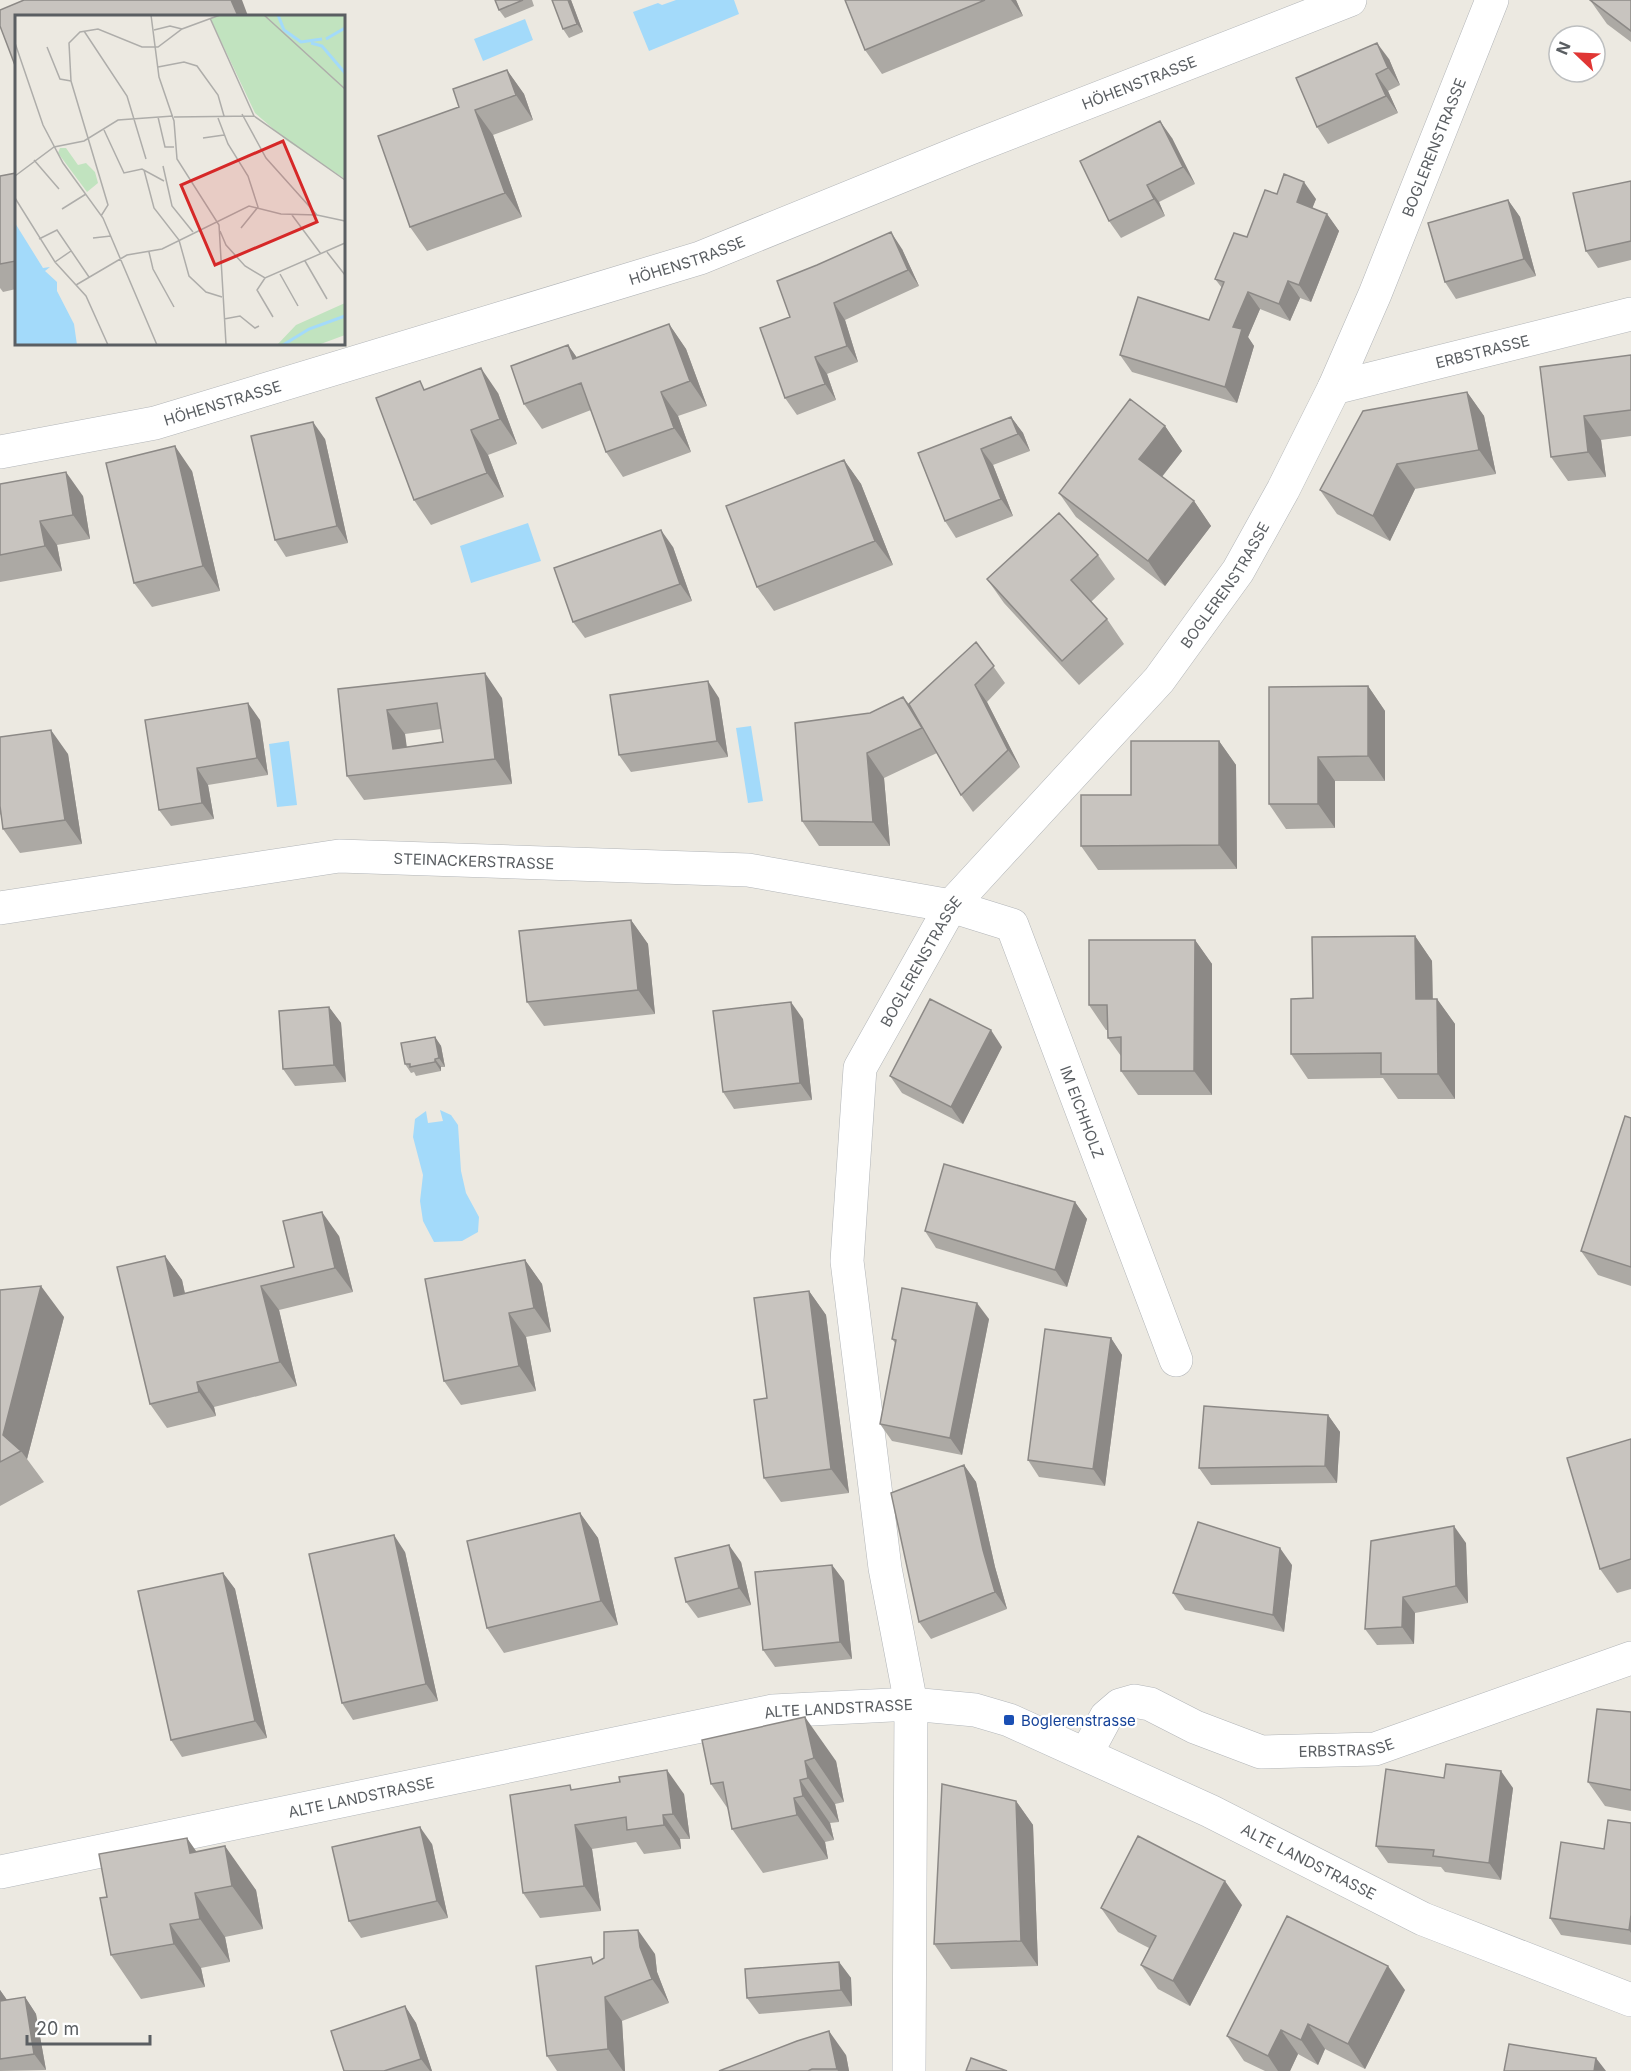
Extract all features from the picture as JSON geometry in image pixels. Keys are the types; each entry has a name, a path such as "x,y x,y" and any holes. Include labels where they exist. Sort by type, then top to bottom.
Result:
{"street":[{"name":"HÖHENSTRASSE","path":"0,452 155,423 700,258 968,149 1350,0"},
{"name":"BOGLERENSTRASSE","path":"909,2071 911,1704 885,1568 847,1261 860,1068 951,906 1159,680 1238,571 1283,490 1334,388 1375,294 1492,0"},
{"name":"ERBSTRASSE","path":"1334,388 1631,314"},
{"name":"STEINACKERSTRASSE","path":"0,908 339,856 748,870 951,906"},
{"name":"IM EICHHOLZ","path":"951,906 1012,925 1176,1360"},
{"name":"ERBSTRASSE","path":"1086,1754 1106,1717 1120,1705 1134,1701 1150,1704 1195,1728 1260,1752 1375,1749 1631,1658"},
{"name":"ALTE LANDSTRASSE","path":"0,1872 773,1711 911,1704 990,1713 1009,1720 1210,1811 1423,1919 1631,2000"}],"water":[{"path":"676,0 734,0 739,14 649,51 633,12 658,3 662,5"},
{"path":"525,19 533,40 483,61 474,39"},
{"path":"528,523 541,561 471,583 460,546"},
{"path":"751,726 763,801 748,803 736,728"},
{"path":"289,741 297,805 277,807 269,744"},
{"path":"440,1110 451,1115 458,1125 461,1171 466,1193 479,1217 478,1232 462,1241 434,1242 423,1221 420,1201 423,1175 413,1137 415,1119 426,1111 428,1123 443,1121"}],"building":[{"path":"24,0 231,0 238,15 15,15 15,65 0,26 0,10"},
{"path":"495,0 523,0 499,10"},
{"path":"552,0 568,0 577,24 563,29"},
{"path":"845,0 985,0 865,50"},
{"path":"1590,0 1631,0 1631,31"},
{"path":"1377,43 1388,68 1376,74 1386,96 1317,127 1296,78"},
{"path":"507,70 516,95 475,110 505,193 410,227 378,136 459,107 453,89"},
{"path":"1160,121 1183,167 1147,185 1154,199 1109,221 1080,161"},
{"path":"15,173 15,261 0,264 0,176"},
{"path":"1284,174 1304,182 1297,202 1327,214 1299,285 1288,281 1279,304 1248,292 1233,327 1242,329 1225,387 1120,355 1138,297 1209,320 1224,282 1215,279 1234,233 1247,237 1265,190 1277,194"},
{"path":"1631,181 1631,241 1586,251 1573,193"},
{"path":"1508,200 1524,259 1445,282 1428,223"},
{"path":"891,232 908,270 834,303 847,346 815,357 825,384 785,398 760,328 790,317 777,281"},
{"path":"669,324 690,381 661,392 674,428 606,452 581,383 524,404 511,366 568,345 573,359"},
{"path":"1631,355 1631,410 1584,416 1588,452 1551,457 1540,367"},
{"path":"481,368 500,419 471,430 487,473 414,500 376,398 420,381 424,390"},
{"path":"1467,392 1479,450 1397,464 1373,516 1320,490 1363,411"},
{"path":"1130,399 1165,426 1139,459 1194,501 1148,561 1059,493"},
{"path":"1011,417 1018,434 981,449 1001,499 945,521 918,453"},
{"path":"313,422 337,526 275,540 251,436"},
{"path":"175,446 203,566 134,583 106,463"},
{"path":"844,460 875,541 757,587 726,506"},
{"path":"66,472 73,515 40,521 45,546 0,555 0,484"},
{"path":"1059,513 1098,555 1071,580 1107,619 1062,661 987,579"},
{"path":"661,530 680,584 573,622 554,568"},
{"path":"976,642 994,666 975,685 1008,750 961,795 909,704"},
{"path":"485,673 495,759 347,776 338,689","holes":["437,703 443,742 393,749 387,710"]},
{"path":"708,681 717,741 619,755 610,695"},
{"path":"1368,686 1368,756 1318,757 1318,804 1269,804 1269,687"},
{"path":"903,697 922,728 867,753 873,822 802,821 795,723 870,713"},
{"path":"248,703 257,758 197,768 202,803 159,810 145,720"},
{"path":"51,730 65,820 3,829 0,806 0,737"},
{"path":"1131,741 1219,741 1219,845 1081,846 1081,795 1131,795"},
{"path":"631,920 638,990 527,1002 519,931"},
{"path":"1415,936 1416,999 1437,999 1438,1074 1381,1074 1381,1053 1291,1054 1291,999 1313,998 1312,937"},
{"path":"1089,940 1195,940 1194,1071 1121,1071 1121,1037 1108,1038 1107,1005 1089,1005"},
{"path":"930,999 991,1030 951,1107 890,1076"},
{"path":"791,1002 800,1083 723,1092 713,1011"},
{"path":"329,1007 334,1065 283,1069 279,1011"},
{"path":"435,1037 439,1058 435,1059 435,1062 410,1067 410,1064 405,1064 401,1043"},
{"path":"1625,1116 1631,1118 1631,1267 1581,1251"},
{"path":"944,1164 1075,1202 1055,1270 925,1231"},
{"path":"322,1212 335,1268 261,1286 280,1362 197,1382 199,1392 150,1404 117,1267 165,1256 174,1296 294,1267 283,1221"},
{"path":"525,1260 534,1308 509,1313 519,1366 444,1381 425,1279"},
{"path":"41,1286 3,1435 21,1451 0,1462 0,1290"},
{"path":"902,1288 977,1303 950,1438 880,1424 896,1340 892,1339"},
{"path":"809,1291 831,1469 764,1478 754,1400 767,1398 754,1298"},
{"path":"1045,1329 1111,1338 1093,1469 1028,1460"},
{"path":"1204,1406 1328,1415 1325,1466 1199,1468"},
{"path":"1631,1439 1631,1559 1600,1569 1567,1458"},
{"path":"964,1465 995,1592 919,1622 891,1493"},
{"path":"580,1513 601,1601 487,1628 467,1541"},
{"path":"1198,1522 1280,1548 1273,1615 1173,1593"},
{"path":"1454,1526 1456,1586 1403,1597 1402,1627 1365,1629 1371,1541"},
{"path":"394,1535 426,1684 342,1703 309,1554"},
{"path":"729,1545 739,1588 686,1602 675,1558"},
{"path":"832,1565 840,1642 763,1650 755,1572"},
{"path":"223,1573 255,1721 171,1740 138,1591"},
{"path":"1597,1709 1631,1712 1631,1790 1588,1782"},
{"path":"805,1717 814,1758 805,1761 808,1778 800,1780 803,1796 794,1798 797,1815 732,1829 723,1782 711,1784 702,1740"},
{"path":"1446,1764 1501,1771 1489,1863 1433,1856 1434,1850 1376,1846 1386,1769 1444,1778"},
{"path":"667,1770 673,1814 663,1815 664,1825 627,1830 626,1817 575,1825 584,1886 523,1893 510,1795 570,1785 571,1790 620,1782 619,1777"},
{"path":"942,1784 1016,1801 1021,1941 934,1944"},
{"path":"1608,1820 1631,1823 1629,1930 1550,1918 1561,1842 1604,1849"},
{"path":"420,1827 437,1901 349,1921 332,1847"},
{"path":"1138,1836 1225,1881 1173,1981 1141,1965 1156,1936 1101,1908"},
{"path":"187,1838 190,1853 225,1846 232,1886 195,1893 200,1919 170,1924 174,1944 111,1955 100,1898 107,1897 99,1854"},
{"path":"1287,1916 1388,1966 1348,2044 1308,2024 1301,2040 1281,2030 1268,2056 1227,2036"},
{"path":"638,1930 640,1947 652,1979 605,1997 608,2049 547,2056 536,1966 591,1957 593,1964 604,1958 604,1932"},
{"path":"839,1962 841,1990 747,1998 745,1969"},
{"path":"25,1997 34,2054 0,2059 0,2001"},
{"path":"405,2006 421,2059 384,2071 344,2071 331,2031"},
{"path":"829,2031 837,2069 719,2071 797,2041"},
{"path":"1509,2044 1596,2058 1594,2071 1504,2071"},
{"path":"971,2058 1007,2071 966,2071"}],"place":[{"name":"Boglerenstrasse","path":"1009,1720"}]}
